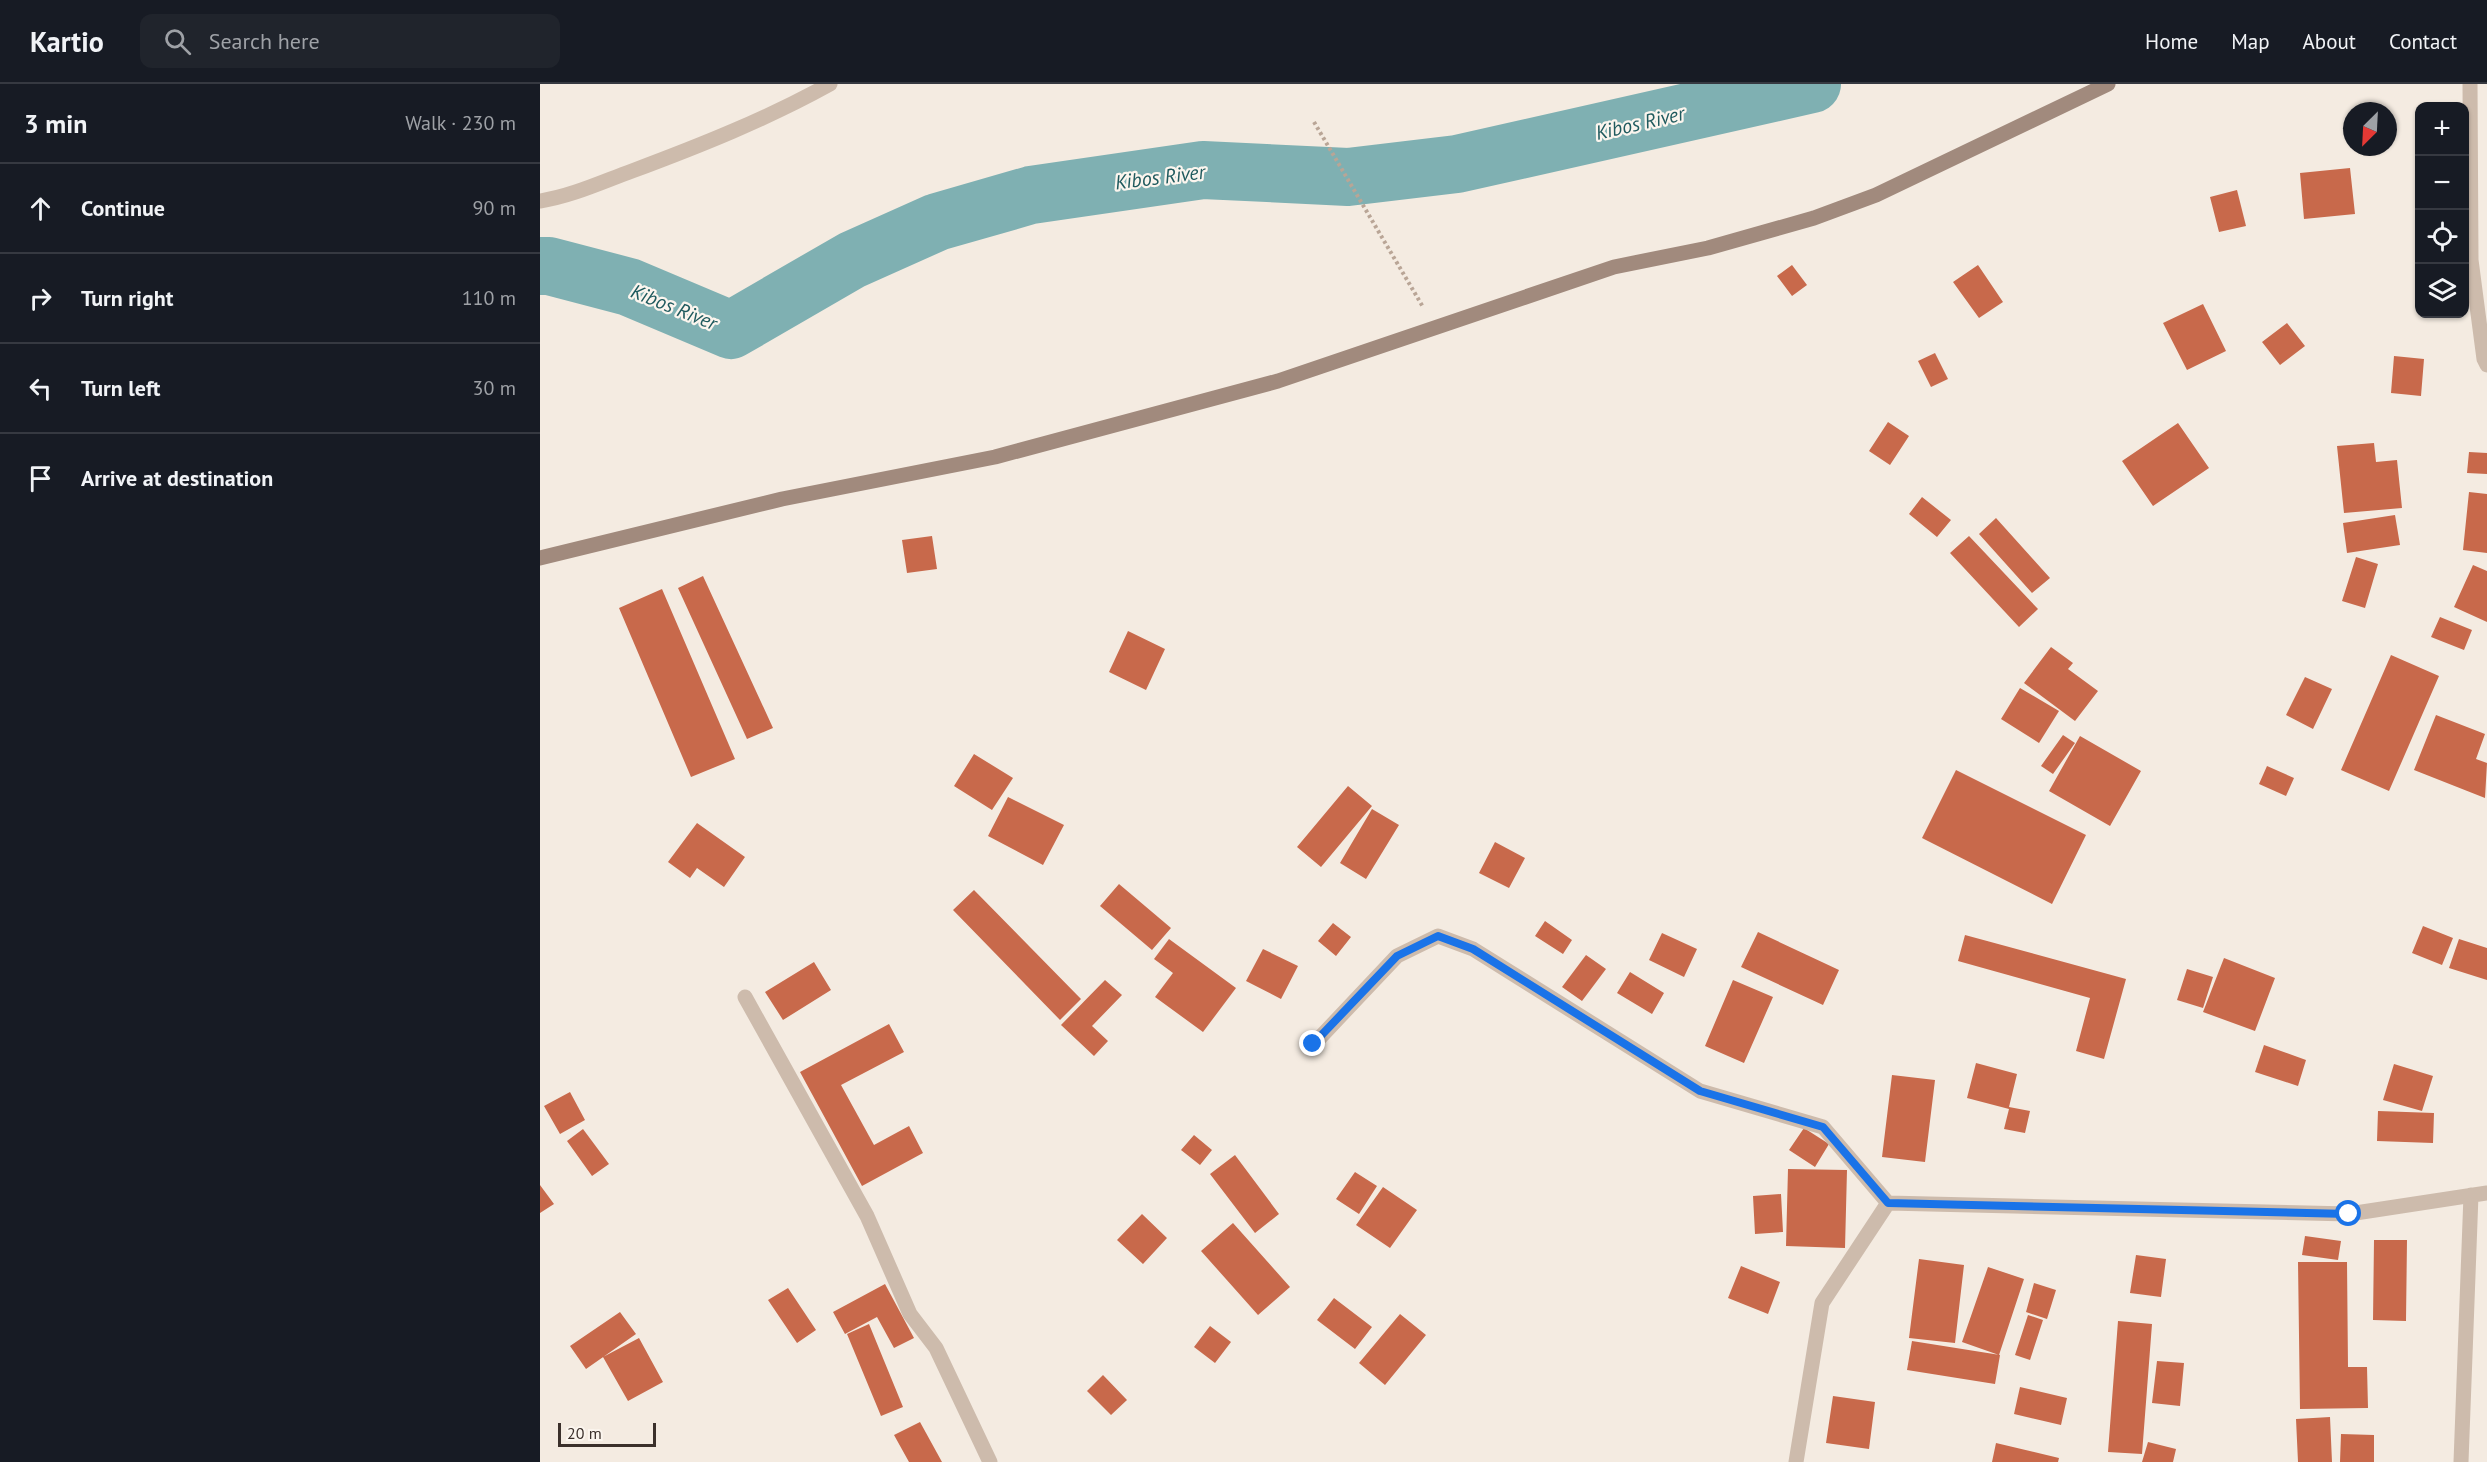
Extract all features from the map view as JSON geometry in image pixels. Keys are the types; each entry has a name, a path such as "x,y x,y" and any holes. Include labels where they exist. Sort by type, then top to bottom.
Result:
{"main road":[{"path":"540,558 782,499 995,457 1278,381 1614,267 1708,248 1814,218 1876,195 2108,84"}],"street":[{"path":"540,201 560,198 672,156 791,106 830,84"},
{"path":"2470,84 2471,260 2484,358 2487,365"},
{"path":"1313,1044 1397,956 1438,936 1473,949 1700,1091 1823,1127 1888,1203 2349,1214 2487,1193"},
{"path":"745,998 867,1216 910,1314 936,1348 990,1462"},
{"path":"2460,1462 2471,1196"},
{"path":"1796,1462 1822,1303 1888,1203"}],"path":[{"path":"1314,122 1409,280"}],"building":[{"path":"2350,168 2355,214 2304,219 2300,173"},
{"path":"2237,190 2246,226 2219,232 2210,197"},
{"path":"1792,265 1807,285 1792,296 1777,276"},
{"path":"1978,265 2003,302 1979,318 1953,282"},
{"path":"2203,304 2226,351 2187,370 2163,323"},
{"path":"2287,323 2305,346 2280,365 2262,342"},
{"path":"1935,353 1948,379 1931,387 1918,361"},
{"path":"2394,356 2424,359 2421,396 2391,393"},
{"path":"1888,422 1909,436 1890,465 1869,451"},
{"path":"2178,423 2209,468 2153,506 2122,461"},
{"path":"2374,443 2376,462 2397,460 2402,508 2344,513 2337,446"},
{"path":"2469,452 2487,453 2487,474 2467,473"},
{"path":"2469,492 2487,494 2487,553 2463,550"},
{"path":"1922,497 1951,520 1937,537 1909,514"},
{"path":"2395,515 2400,545 2347,553 2343,523"},
{"path":"1996,518 2050,578 2032,593 1979,534"},
{"path":"932,536 937,569 907,573 902,540"},
{"path":"1969,536 2038,609 2019,627 1950,553"},
{"path":"2356,557 2378,564 2365,608 2342,601"},
{"path":"2473,565 2487,571 2487,622 2454,607"},
{"path":"703,576 773,728 747,739 678,588"},
{"path":"662,589 735,759 691,777 619,608"},
{"path":"2440,617 2472,630 2464,650 2431,637"},
{"path":"1128,631 1165,649 1146,690 1109,672"},
{"path":"2051,647 2073,663 2068,669 2098,691 2075,721 2024,683"},
{"path":"2391,655 2439,676 2389,791 2341,770"},
{"path":"2305,677 2332,689 2313,729 2286,715"},
{"path":"2020,688 2059,711 2039,743 2001,719"},
{"path":"2436,715 2485,734 2476,759 2487,763 2485,798 2414,770"},
{"path":"2063,735 2075,743 2053,774 2041,766"},
{"path":"2080,736 2141,771 2110,826 2049,791"},
{"path":"974,754 1013,778 992,810 954,786"},
{"path":"2267,766 2294,778 2286,796 2259,784"},
{"path":"1956,770 2086,835 2052,904 1922,838"},
{"path":"1348,786 1372,806 1321,867 1297,847"},
{"path":"1008,797 1064,825 1043,865 988,836"},
{"path":"1372,809 1399,825 1366,879 1340,863"},
{"path":"697,823 745,857 724,887 697,868 690,878 668,862"},
{"path":"1495,842 1525,858 1509,888 1479,873"},
{"path":"1119,884 1171,928 1152,950 1100,906"},
{"path":"974,890 1081,999 1060,1020 953,910"},
{"path":"1545,921 1572,940 1563,954 1535,936"},
{"path":"1333,923 1351,937 1336,956 1318,941"},
{"path":"2423,926 2453,938 2442,965 2412,953"},
{"path":"1758,932 1839,970 1823,1005 1741,967"},
{"path":"1662,933 1697,949 1684,977 1649,960"},
{"path":"1965,935 2126,979 2104,1059 2076,1051 2090,998 1958,961"},
{"path":"1169,939 1236,988 1203,1032 1155,997 1173,973 1154,959"},
{"path":"2459,939 2487,948 2487,980 2449,968"},
{"path":"1263,949 1298,966 1281,999 1246,981"},
{"path":"1586,955 1606,969 1582,1001 1562,987"},
{"path":"2224,958 2275,978 2255,1031 2203,1012"},
{"path":"814,962 831,990 783,1020 765,992"},
{"path":"2187,969 2213,977 2203,1008 2177,1000"},
{"path":"1630,972 1664,993 1652,1014 1617,993"},
{"path":"1105,980 1122,995 1092,1026 1108,1041 1094,1056 1061,1025"},
{"path":"1733,980 1773,997 1744,1063 1705,1046"},
{"path":"889,1024 904,1052 841,1085 874,1145 909,1126 923,1153 862,1186 800,1072"},
{"path":"2264,1045 2306,1060 2298,1086 2255,1072"},
{"path":"1976,1063 2017,1074 2009,1107 2030,1111 2025,1133 2004,1129 2009,1109 1967,1098"},
{"path":"2394,1064 2433,1076 2422,1111 2383,1100"},
{"path":"1892,1075 1935,1080 1925,1162 1882,1157"},
{"path":"570,1092 585,1120 560,1134 544,1106"},
{"path":"2378,1111 2434,1113 2433,1143 2377,1141"},
{"path":"1804,1128 1829,1144 1815,1167 1789,1150"},
{"path":"583,1129 609,1164 592,1176 567,1141"},
{"path":"1194,1135 1212,1150 1200,1165 1181,1150"},
{"path":"1235,1155 1279,1214 1255,1233 1210,1174"},
{"path":"1788,1169 1847,1170 1845,1248 1786,1246"},
{"path":"1355,1172 1377,1186 1359,1214 1336,1199"},
{"path":"540,1185 554,1204 540,1213"},
{"path":"1383,1187 1417,1210 1390,1248 1356,1225"},
{"path":"1781,1194 1783,1232 1755,1234 1753,1196"},
{"path":"1142,1214 1167,1238 1143,1264 1117,1240"},
{"path":"1233,1223 1290,1287 1258,1315 1201,1251"},
{"path":"2305,1236 2341,1241 2338,1260 2302,1255"},
{"path":"2374,1240 2407,1240 2406,1321 2373,1320"},
{"path":"2136,1255 2166,1259 2161,1297 2130,1293"},
{"path":"1919,1259 1964,1265 1955,1343 1909,1338"},
{"path":"2298,1262 2347,1262 2348,1367 2367,1367 2368,1408 2300,1409"},
{"path":"1741,1266 1780,1282 1768,1314 1728,1298"},
{"path":"1988,1267 2024,1279 1999,1355 1962,1342"},
{"path":"2034,1283 2056,1290 2047,1319 2026,1312"},
{"path":"885,1284 914,1338 894,1348 877,1317 845,1334 833,1312"},
{"path":"788,1288 816,1330 797,1343 768,1300"},
{"path":"1334,1298 1372,1327 1355,1349 1317,1320"},
{"path":"620,1312 636,1334 586,1369 570,1346"},
{"path":"1400,1314 1426,1335 1385,1385 1359,1363"},
{"path":"2028,1315 2043,1320 2030,1360 2015,1355"},
{"path":"2118,1321 2152,1324 2142,1454 2108,1452"},
{"path":"869,1324 903,1407 881,1416 847,1334"},
{"path":"1210,1326 1231,1342 1215,1363 1194,1347"},
{"path":"639,1338 663,1382 628,1401 603,1357"},
{"path":"1912,1341 2000,1355 1995,1384 1907,1370"},
{"path":"2157,1361 2184,1363 2180,1406 2152,1403"},
{"path":"1103,1375 1127,1400 1111,1415 1087,1391"},
{"path":"2020,1387 2067,1398 2061,1425 2014,1414"},
{"path":"1833,1396 1875,1402 1869,1449 1826,1443"},
{"path":"2330,1417 2332,1462 2298,1462 2296,1419"},
{"path":"920,1422 942,1462 909,1462 894,1435"},
{"path":"2341,1434 2374,1435 2374,1462 2340,1462"},
{"path":"2148,1442 2176,1449 2173,1462 2142,1462"},
{"path":"1996,1443 2059,1458 2058,1462 1992,1462"}],"waterway":[{"name":"Kibos River","path":"540,266 549,266 629,287 731,330 852,260 937,222 1031,195 1203,170 1348,177 1457,164 1812,84"}],"route":[{"path":"1313,1044 1397,956 1438,936 1473,949 1700,1091 1823,1127 1888,1203 2349,1214"}]}
